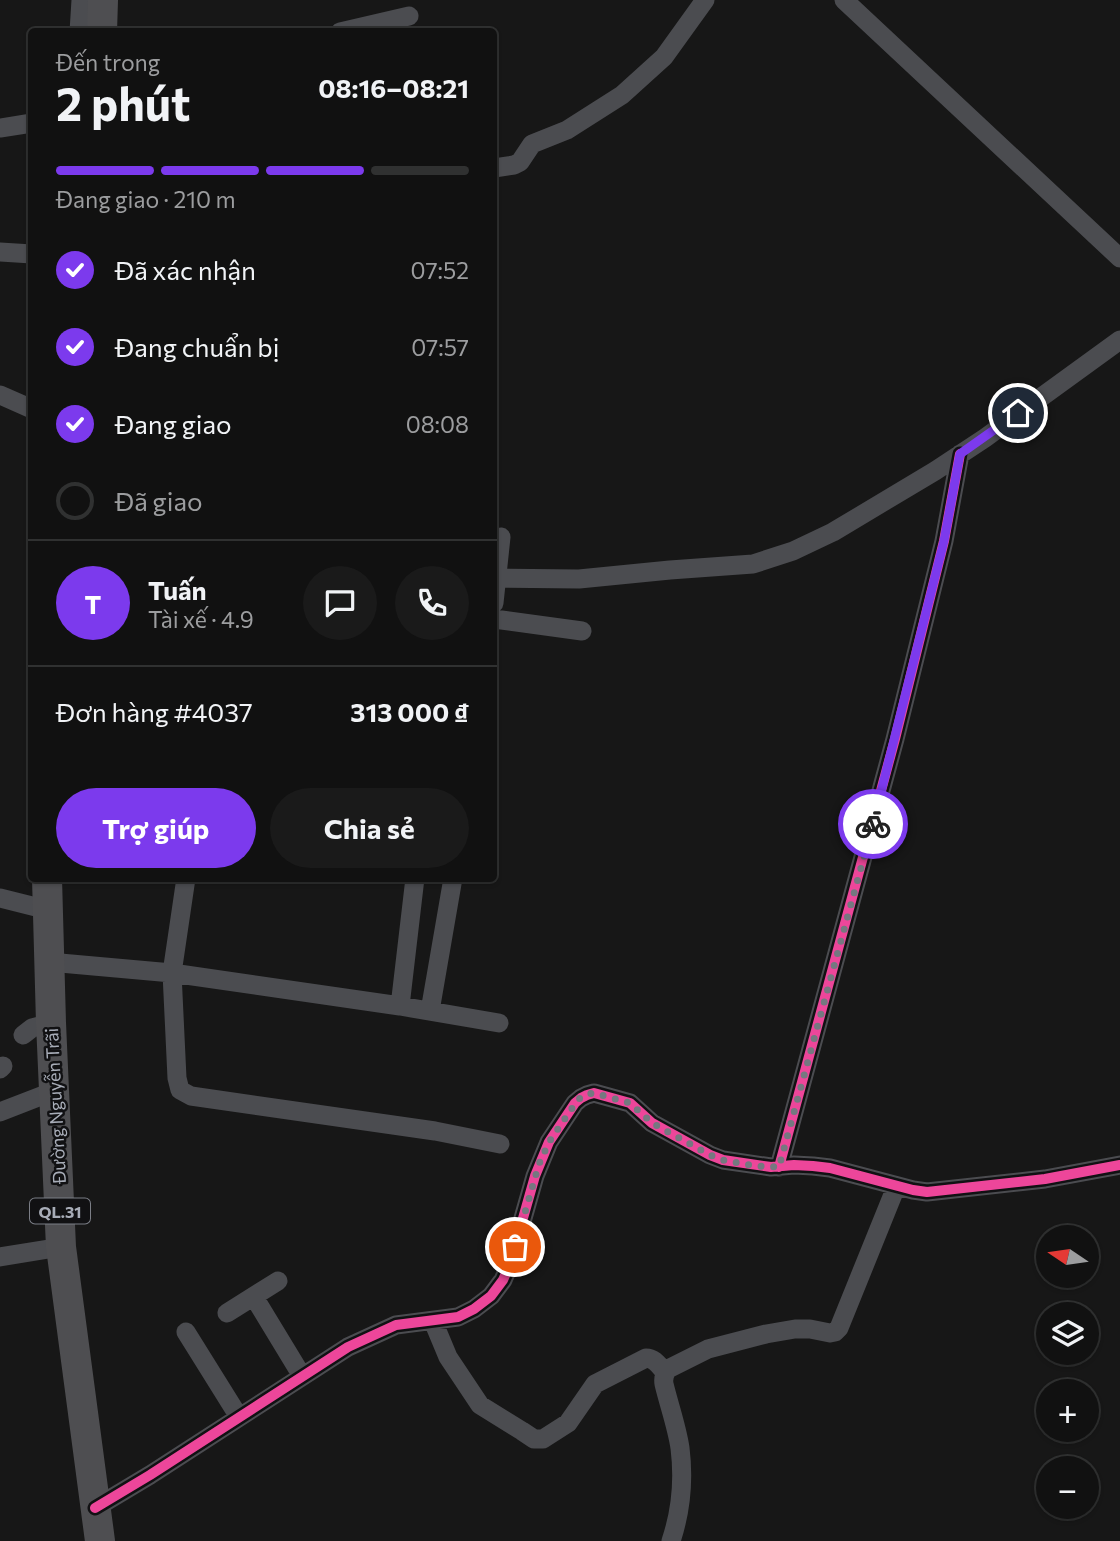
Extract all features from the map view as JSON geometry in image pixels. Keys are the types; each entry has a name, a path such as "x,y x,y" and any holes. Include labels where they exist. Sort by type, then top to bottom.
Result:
{"highway":[{"path":"102,28 103,0"},
{"name":"Đường Nguyễn Trãi","path":"47,882 61,1247 100,1541"}],"street":[{"path":"79,28 81,0"},
{"path":"497,168 520,162 532,144 567,130 622,95 664,57 705,0"},
{"path":"844,0 1120,258"},
{"path":"358,28 410,16"},
{"path":"0,128 28,124"},
{"path":"0,252 28,254"},
{"path":"497,578 579,579 753,565 793,551 833,532 960,454 1120,340"},
{"path":"0,395 28,407"},
{"path":"779,1167 895,739 944,541 960,454"},
{"path":"497,564 501,537"},
{"path":"497,619 582,631"},
{"path":"185,882 172,973 177,1078 180,1090 191,1096 435,1131 500,1144"},
{"path":"400,1006 415,882"},
{"path":"430,1011 449,882"},
{"path":"0,898 48,910"},
{"path":"49,962 172,973 499,1023"},
{"path":"23,1035 32,1028 51,1023"},
{"path":"0,1112 54,1091"},
{"path":"95,1508 348,1347 396,1325 458,1317 491,1296 503,1280 539,1164 549,1142 575,1104 587,1094 594,1093 630,1103 652,1123 723,1160 771,1167 794,1165 830,1168 896,1187 926,1192 1045,1179 1120,1165"},
{"path":"671,1541 678,1521 681,1490 680,1447 664,1384 665,1372 708,1349 766,1334 795,1329 835,1332 839,1328 896,1187"},
{"path":"0,1258 61,1247"},
{"path":"227,1313 278,1281"},
{"path":"254,1297 302,1376"},
{"path":"433,1321 448,1357 480,1405 534,1439 543,1439 568,1423 595,1384 607,1377 646,1359 656,1362 665,1372"},
{"path":"186,1332 239,1417"}],"cycle path":[{"path":"779,1167 895,739 944,541 960,454"},
{"path":"95,1508 348,1347 396,1325 458,1317 491,1296 503,1280 510,1264 535,1176 549,1142 575,1103 587,1095 594,1093 630,1103 652,1123 723,1160 771,1167 794,1165 830,1168 927,1192 1045,1179 1120,1165"}],"way so far":[{"path":"515,1247 539,1164 549,1142 575,1104 587,1094 594,1093 630,1103 652,1123 723,1160 779,1167 873,824"}],"route":[{"path":"873,824 944,541 960,454 1018,413"}]}
